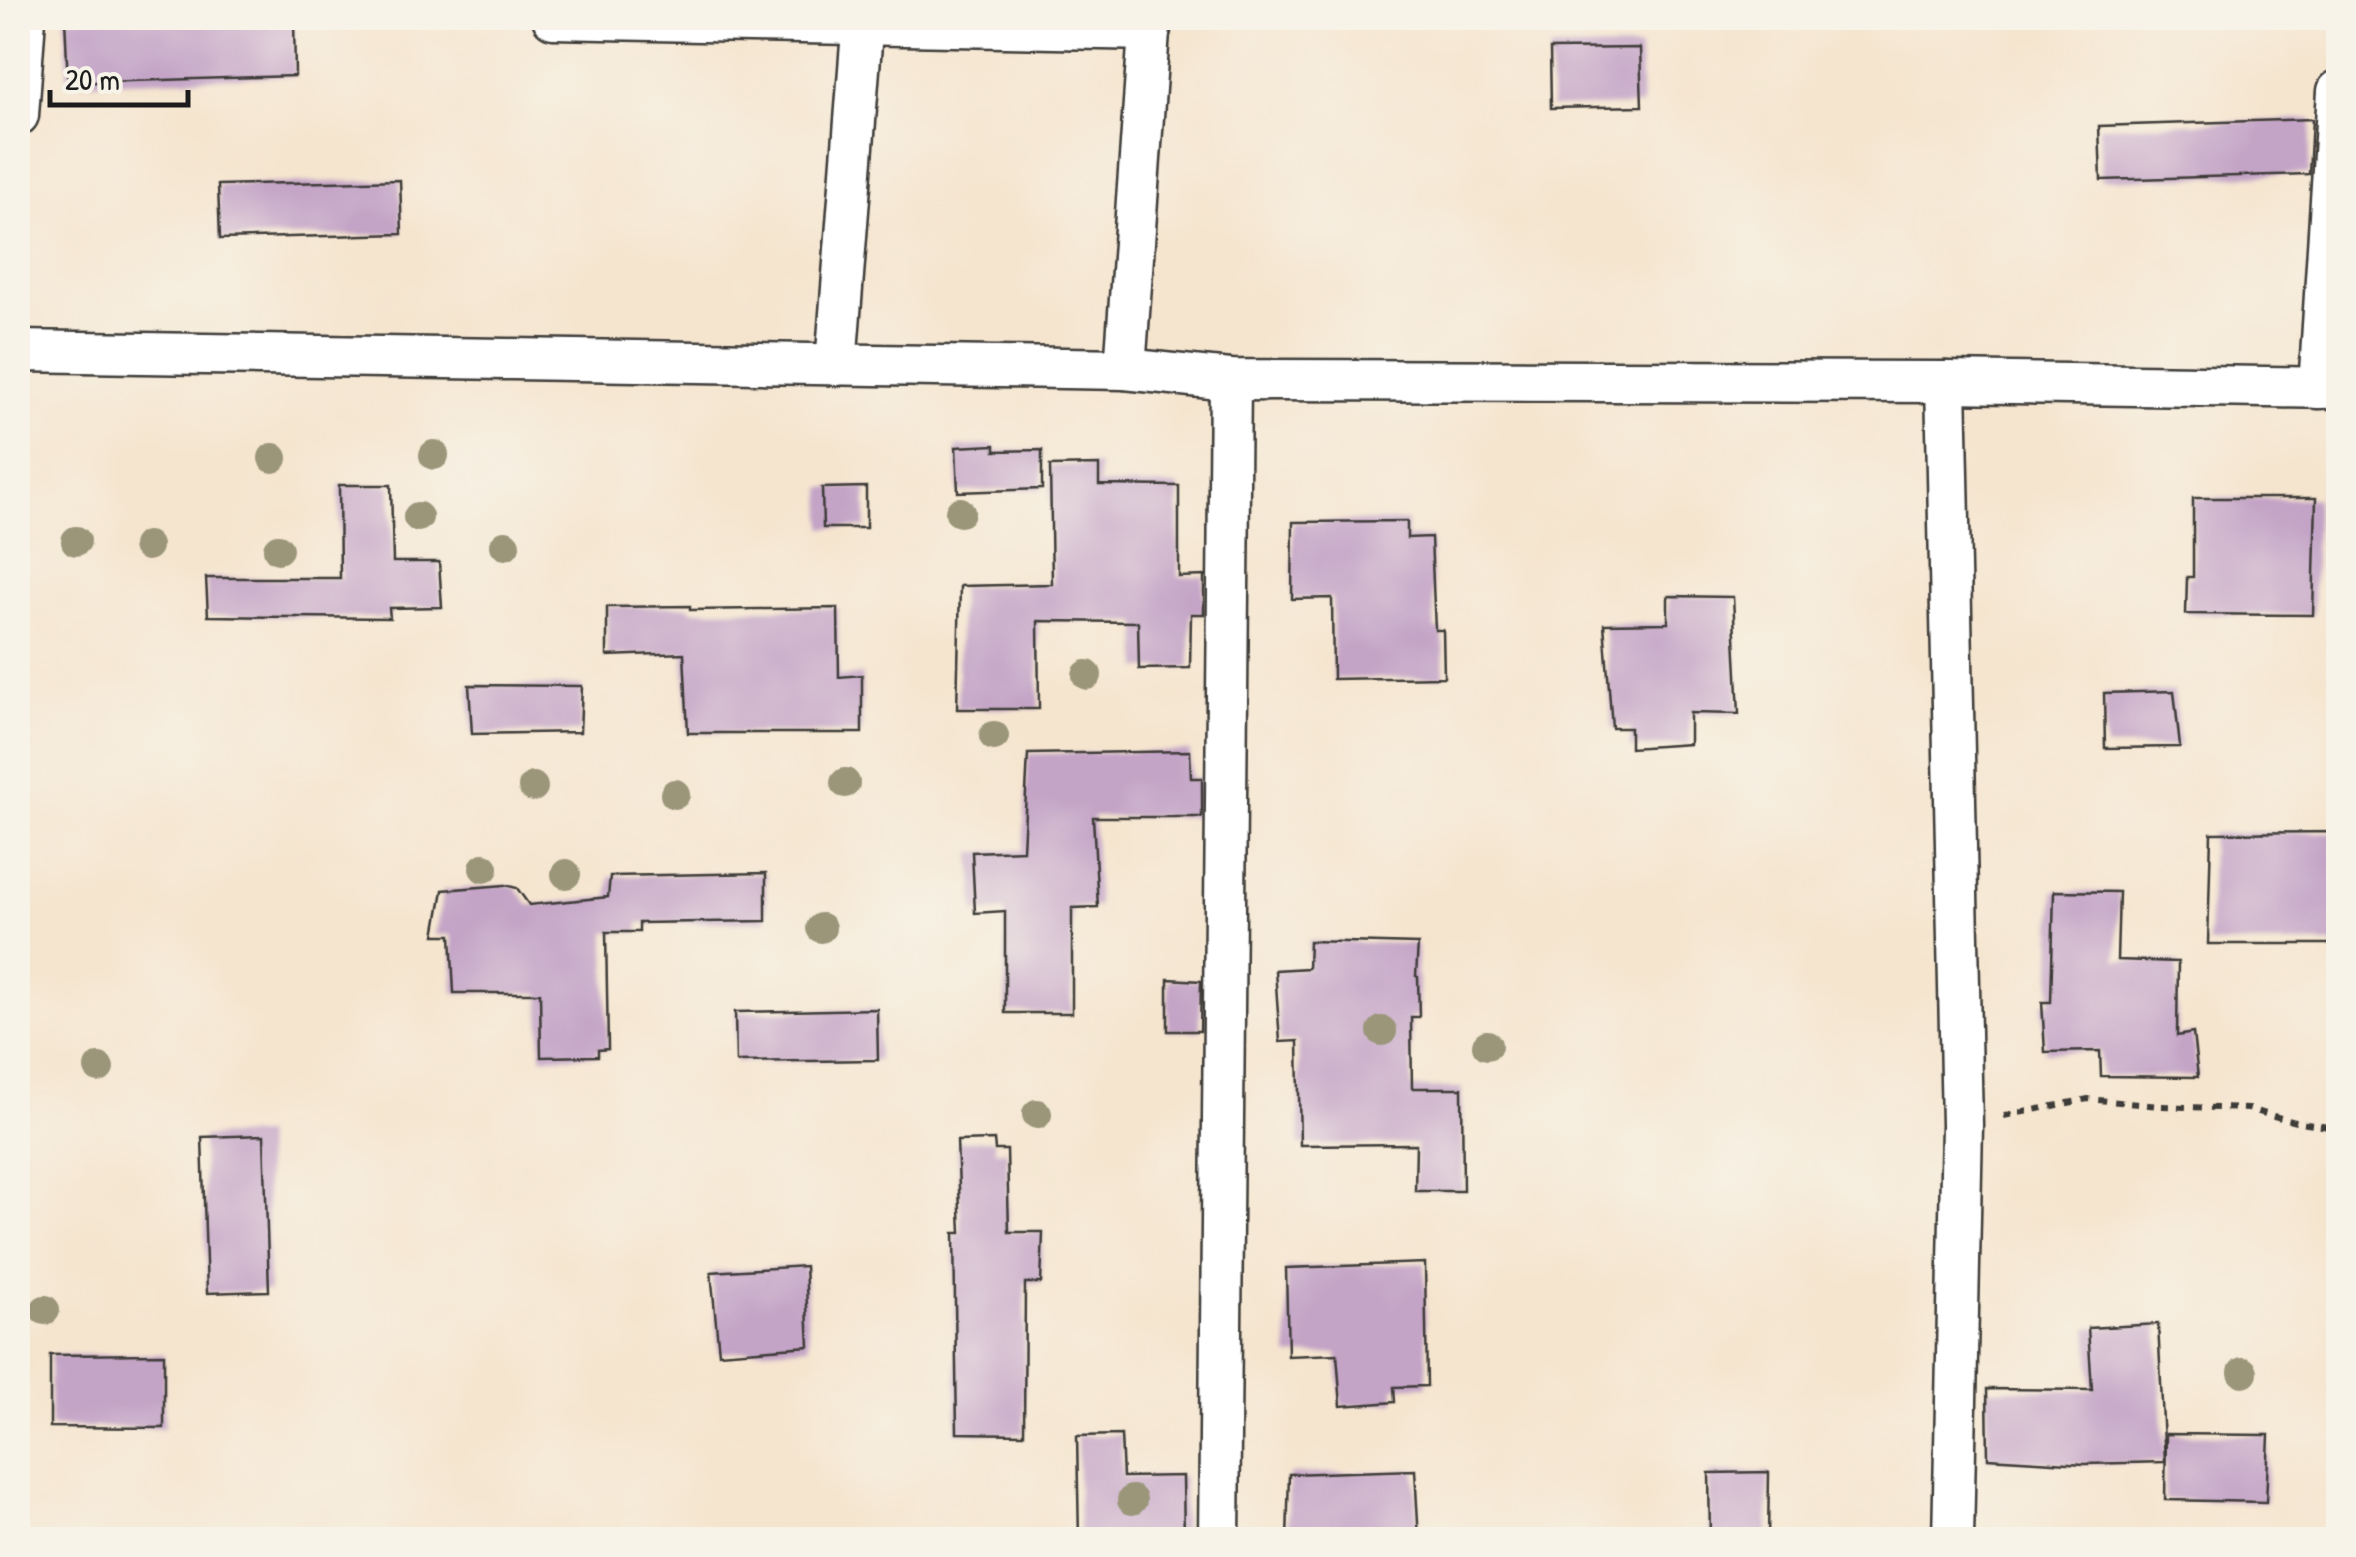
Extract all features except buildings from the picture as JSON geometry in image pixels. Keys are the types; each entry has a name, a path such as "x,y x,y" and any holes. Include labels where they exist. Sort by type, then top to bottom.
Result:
{"street":[{"path":"18,115 25,18"},
{"path":"554,18 1150,24 1125,369"},
{"path":"836,364 863,20"},
{"path":"18,352 1125,369 1230,380 1946,382 2328,388 2338,90"},
{"path":"1219,1540 1230,380"},
{"path":"1946,382 1962,1125 1953,1540"}],"path":[{"path":"1962,1125 2088,1099 2248,1110 2338,1128"}]}
